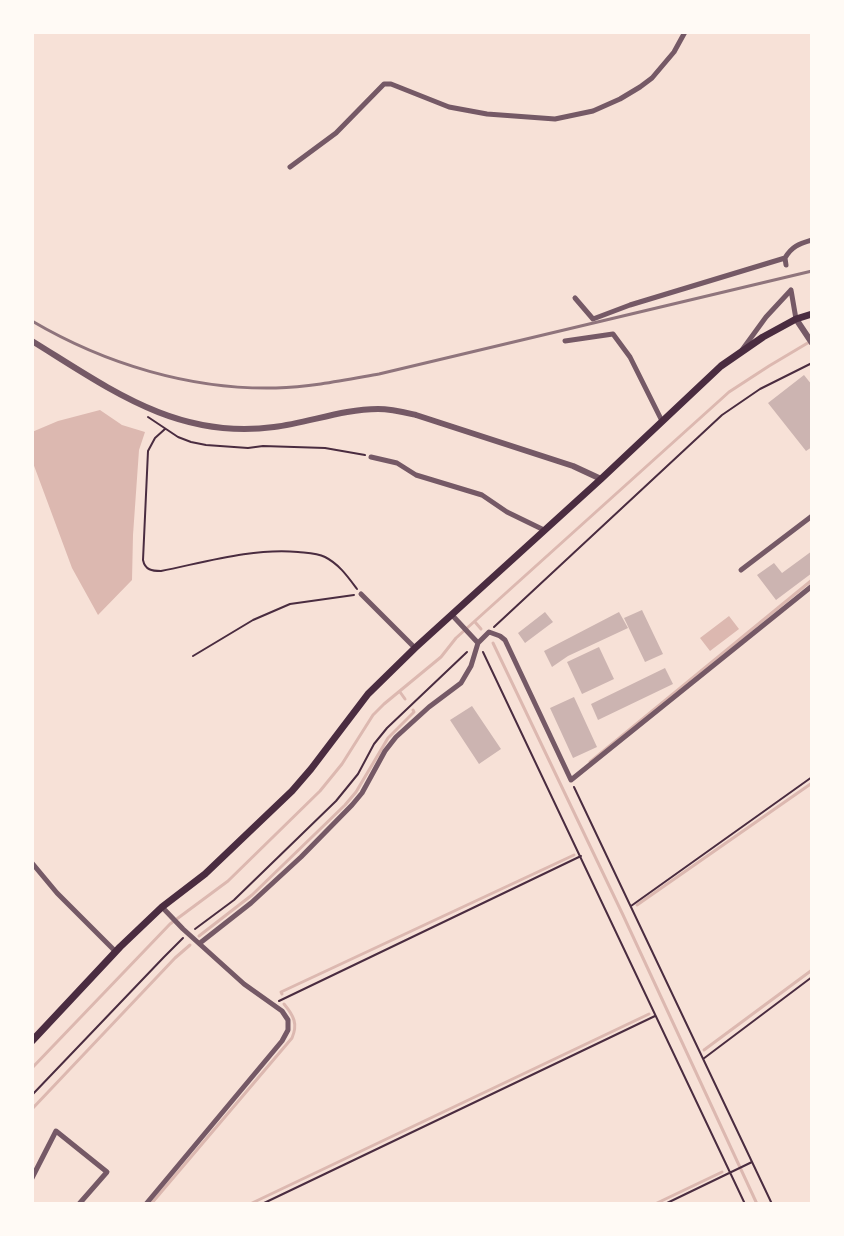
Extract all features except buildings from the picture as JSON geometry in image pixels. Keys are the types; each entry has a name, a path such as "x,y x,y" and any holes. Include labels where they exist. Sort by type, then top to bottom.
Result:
{"main road":[{"path":"32,1041 116,952 205,874 292,790 312,769 368,694 415,648 601,479 721,366 763,337 796,319 812,314"}],"street":[{"path":"290,167 336,132 384,84 391,84 449,107 477,112 555,119 593,111 620,99 640,87 652,78 674,52 685,32"},
{"path":"786,265 785,258 790,249 812,240"},
{"path":"575,298 594,319 630,305 785,258"},
{"path":"740,352 766,317 791,290 796,319 812,343"},
{"path":"565,341 613,334 630,357 662,421"},
{"path":"32,342 135,403 179,420 203,426 233,429 275,427 364,410 394,410 416,415 573,466 601,479"},
{"path":"371,457 397,463 416,475 482,495 507,512 544,530"},
{"path":"740,570 812,516"},
{"path":"200,943 251,903 301,857 352,805 362,793 385,751 396,737 429,707 462,683 471,666 478,643 489,632 505,640 571,780 812,586"},
{"path":"361,594 415,648"},
{"path":"452,615 478,643"},
{"path":"32,863 57,893 116,952"},
{"path":"146,1204 282,1041 288,1030 288,1020 282,1010 244,984 188,934 164,909"},
{"path":"32,1178 56,1131 107,1172 79,1204"}],"path":[{"path":"489,632 722,415 760,389 812,363"},
{"path":"135,403 135,408 165,429 191,442 216,447 326,448 369,455 371,457"},
{"path":"165,429 155,438 148,451 143,560 144,565 148,569 161,571 251,552 313,554 325,557 340,567 361,594 290,604 253,620 193,656"},
{"path":"32,1095 164,957 188,934 234,900 336,801 358,774 374,744 387,728 478,643 745,1204"},
{"path":"630,906 812,778"},
{"path":"571,780 772,1204"},
{"path":"272,1004 581,856"},
{"path":"704,1059 812,978"},
{"path":"262,1204 656,1016"},
{"path":"665,1204 752,1162"}],"shaded area":[{"path":"100,410 122,425 145,432 139,450 132,580 98,615 72,568 33,463 32,432 58,421"},
{"path":"729,616 739,629 710,651 700,638"}],"waterway":[{"path":"32,1068 170,924 228,881 320,791 342,764 373,715 384,704 441,657 456,638 729,392 811,341"},
{"path":"590,762 812,580"},
{"path":"475,622 481,629"},
{"path":"493,643 623,915 757,1204"},
{"path":"400,692 405,699"},
{"path":"199,936 252,895 345,805 356,792 388,738 414,712 413,710"},
{"path":"637,905 812,783"},
{"path":"282,994 281,992 574,855"},
{"path":"32,1109 175,958 190,945"},
{"path":"704,1050 812,970"},
{"path":"151,1204 292,1038 295,1024 284,1004"},
{"path":"250,1204 649,1014"},
{"path":"655,1204 722,1172"}],"railway":[{"path":"32,321 89,350 119,362 150,371 212,384 276,388 328,383 379,374 812,271"}]}
